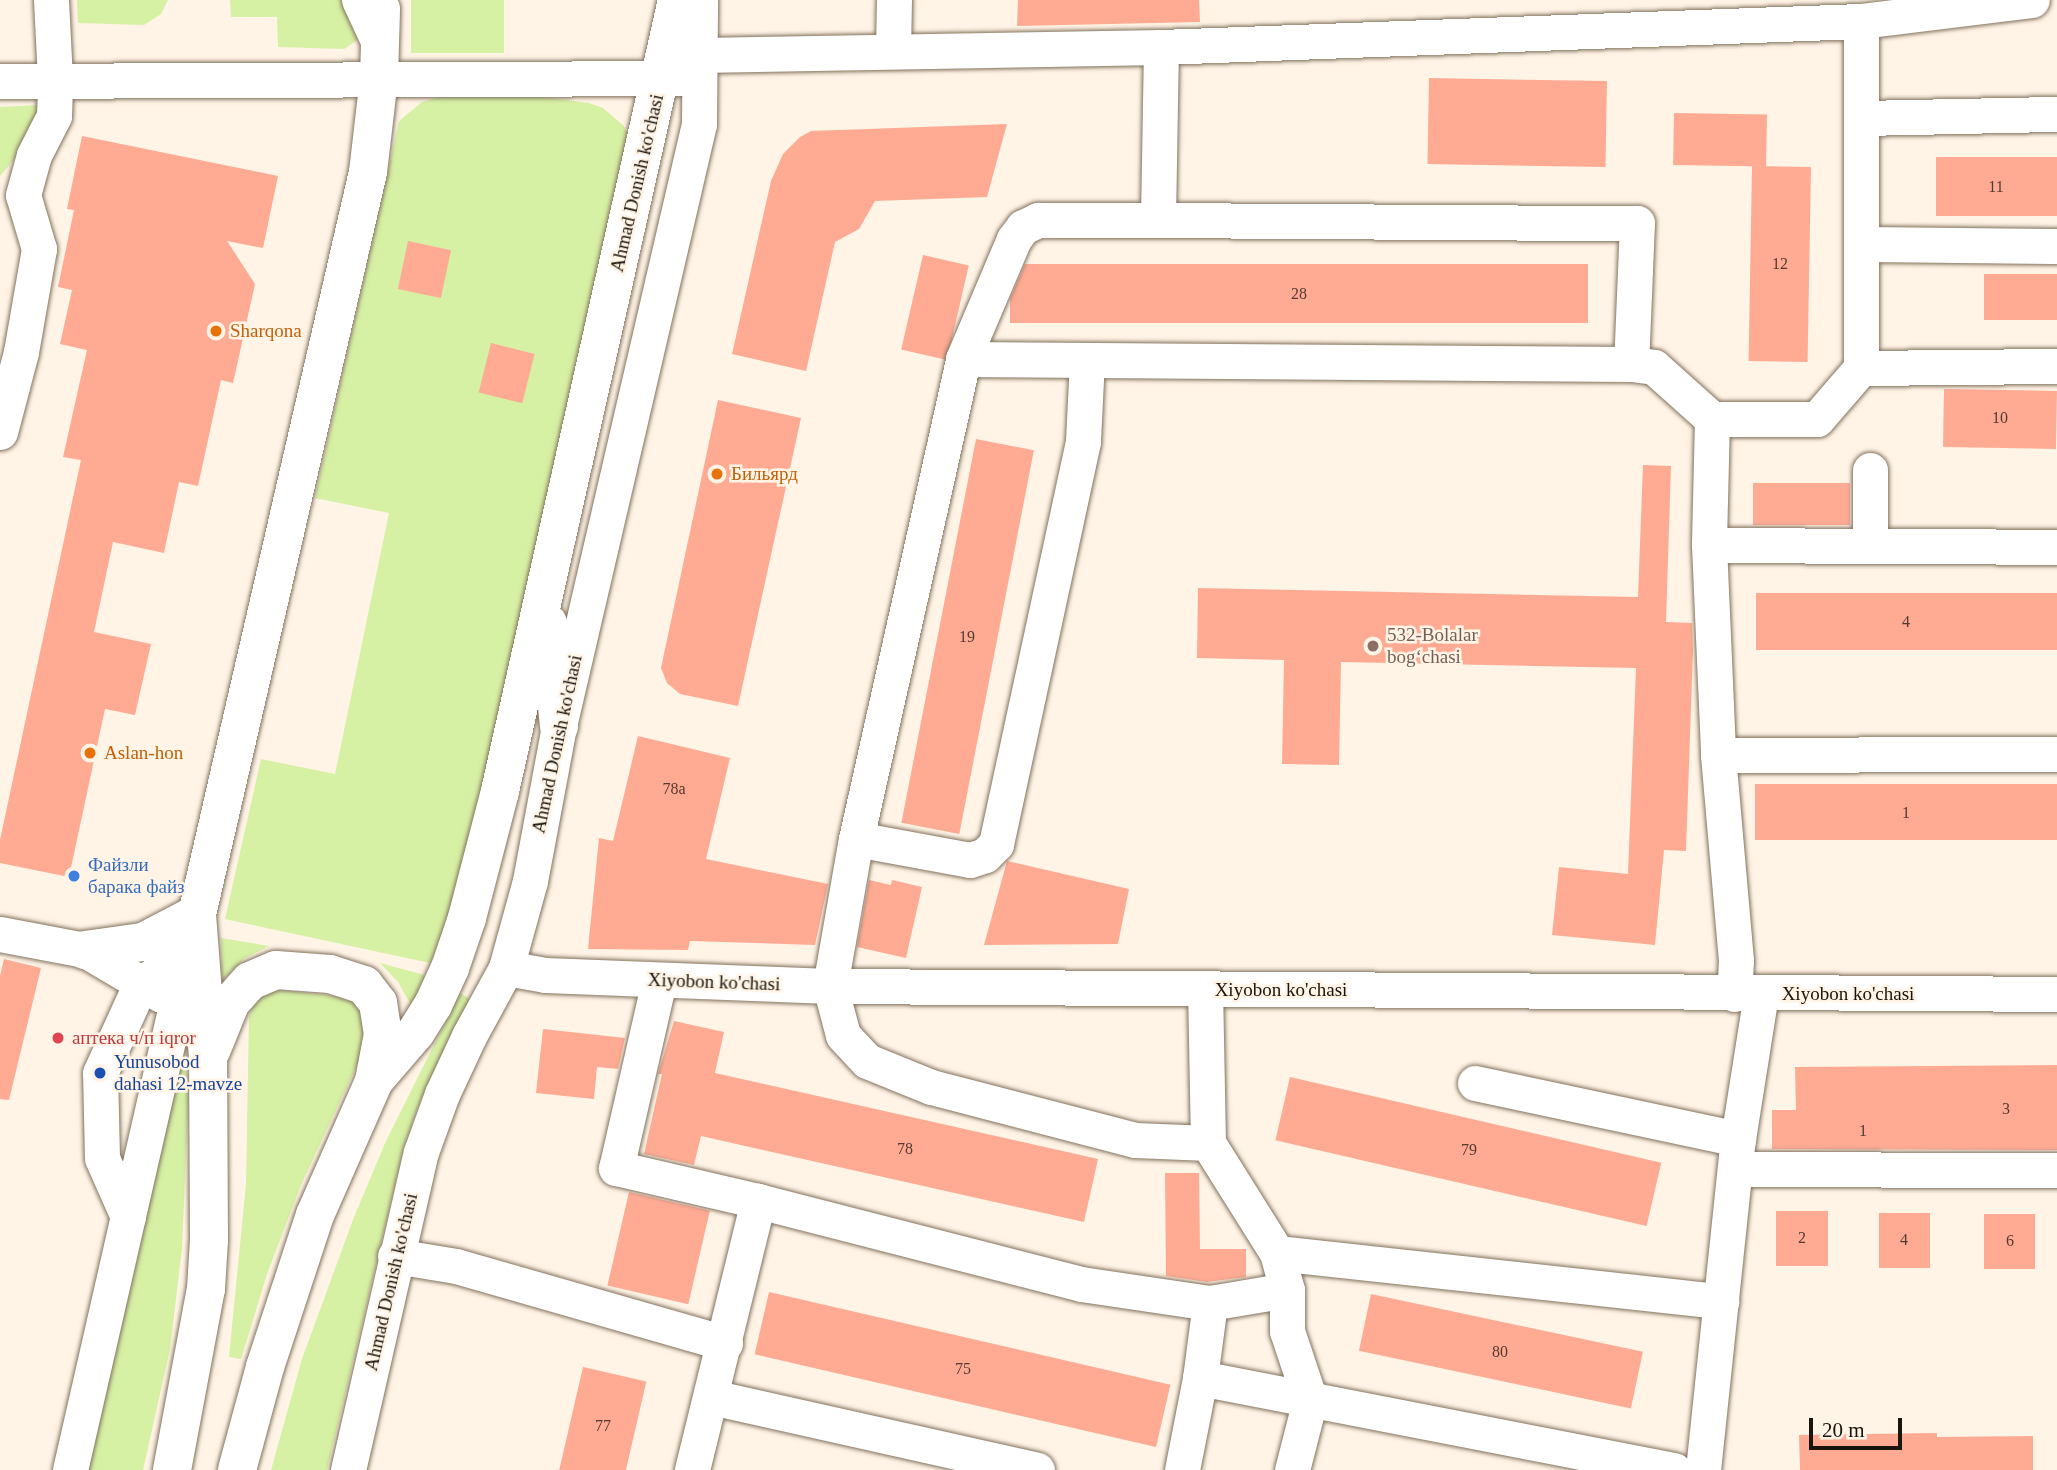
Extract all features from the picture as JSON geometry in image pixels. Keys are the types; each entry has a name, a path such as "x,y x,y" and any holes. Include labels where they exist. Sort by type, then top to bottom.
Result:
{"main road":[{"path":"361,0 380,60"},
{"name":"Ahmad Donish ko'chasi","path":"172,1470 206,1289 210,1152 208,1058 191,1012 197,914 368,172 380,60 381,0"},
{"name":"Ahmad Donish ko'chasi","path":"374,1081 416,1032 450,968 467,918 500,791 677,0"},
{"path":"545,590 559,726"},
{"path":"85,950 143,942 197,914"},
{"name":"Ahmad Donish ko'chasi","path":"208,1058 231,1002 250,981 276,970 313,971 348,978 364,985 378,1003 383,1034 374,1081 314,1215 265,1367 237,1470"}],"street":[{"path":"0,432 10,352 39,249 12,195 54,116 51,0"},
{"name":"Ahmad Donish ko'chasi","path":"348,1470 395,1256 430,1124 469,1036 506,968 530,881 559,726 699,124 700,0"},
{"path":"893,51 894,0"},
{"path":"0,81 380,60 660,77 699,67 893,51 1161,47 1799,11 1861,21 2032,0"},
{"path":"963,359 1631,364 1654,367 1712,419 1817,419 1861,368 1861,21"},
{"path":"1158,220 1161,47"},
{"path":"1862,118 2057,114"},
{"path":"1208,1143 1135,1140 918,1082 867,1061 843,1035 830,986 856,839 963,359 1014,239 1023,227 1038,220 1637,223 1631,364"},
{"path":"1861,244 2057,246"},
{"path":"856,839 970,860 985,855 996,844 1083,441 1087,360"},
{"path":"1861,368 2057,366"},
{"path":"1703,1470 1736,1154 1748,994 1736,960 1718,755 1709,545 1712,419"},
{"path":"1870,470 1870,546"},
{"path":"1709,545 2057,547"},
{"path":"1718,755 2057,754"},
{"name":"Ahmad Donish ko'chasi","path":"70,1470 128,1217 191,1012 187,954 197,914"},
{"path":"0,934 85,950 191,1012"},
{"path":"128,1217 102,1158 100,1073 141,983 187,954"},
{"name":"Xiyobon ko'chasi","path":"506,968 545,975 830,986 1748,994 2057,993"},
{"path":"659,981 616,1168 1081,1283 1210,1303 1287,1290"},
{"path":"1205,990 1208,1143 1276,1253 1287,1290 1287,1331 1310,1400 1292,1470"},
{"path":"1475,1083 1736,1154 2057,1170"},
{"path":"692,1470 758,1202"},
{"path":"1276,1253 1721,1301"},
{"path":"395,1256 456,1266 725,1343"},
{"path":"1182,1470 1200,1378 1210,1303"},
{"path":"1200,1378 1674,1470"},
{"path":"711,1396 1037,1470"}],"green space":[{"path":"77,0 168,0 161,14 144,25 78,23"},
{"path":"230,0 344,0 359,39 344,49 278,47 277,17 231,17"},
{"path":"411,0 504,0 504,53 411,53"},
{"path":"527,95 589,103 603,108 624,126 631,140 461,895 430,963 225,919 261,759 335,774 389,513 315,498 399,121 422,102 440,97"},
{"path":"40,105 25,147 0,176 0,107"},
{"path":"221,938 269,946 244,959 222,980"},
{"path":"380,963 428,976 412,1007 398,982"},
{"path":"279,990 343,997 359,1005 371,1035 301,1185 267,1274 241,1359 229,1357 246,1184 249,1016 254,1004 262,996"},
{"path":"460,993 470,999 417,1109 404,1147 327,1470 271,1470 302,1359 354,1217 386,1141"},
{"path":"182,1051 189,1083 182,1248 170,1349 143,1470 86,1470"}],"building":[{"path":"1018,0 1199,0 1200,22 1017,26"},
{"path":"1429,78 1607,81 1605,167 1427,164"},
{"path":"1674,113 1767,115 1766,167 1673,165"},
{"path":"1007,124 987,197 875,201 859,229 835,242 806,371 732,354 771,181 783,154 800,137 811,131"},
{"path":"82,136 278,176 263,248 227,241 255,284 233,383 221,380 198,486 179,482 164,553 113,542 94,632 151,644 135,715 105,709 69,877 0,863 0,840 81,460 63,457 87,350 60,344 72,290 58,287 74,210 67,209"},
{"path":"1936,157 2057,157 2057,216 1936,216"},
{"path":"1752,166 1811,167 1808,362 1749,361"},
{"path":"408,241 451,250 441,298 398,289"},
{"path":"923,255 969,266 947,360 901,350"},
{"path":"1025,264 1588,264 1588,323 1010,323 1010,299"},
{"path":"1984,274 2057,274 2057,320 1984,320"},
{"path":"491,343 535,354 522,403 479,392"},
{"path":"1944,389 2057,391 2056,449 1943,447"},
{"path":"718,400 801,418 738,706 680,694 667,683 661,668"},
{"path":"976,439 1034,450 959,834 901,823"},
{"path":"1643,465 1671,466 1666,622 1692,623 1693,650 1686,851 1664,850 1655,945 1552,935 1559,867 1628,874 1636,668 1341,662 1339,765 1282,764 1284,660 1197,658 1198,588 1638,597"},
{"path":"1753,483 1850,483 1850,525 1753,525"},
{"path":"1756,593 2057,593 2057,650 1756,650"},
{"path":"638,736 730,758 706,859 828,884 815,945 690,941 688,950 588,949 599,838 613,841"},
{"path":"1755,784 2057,784 2057,840 1755,840"},
{"path":"1007,861 1129,889 1118,944 984,945"},
{"path":"869,880 891,885 892,880 922,887 906,958 857,947"},
{"path":"4,959 41,968 9,1100 0,1099 0,976"},
{"path":"674,1021 724,1032 715,1073 1098,1159 1084,1222 701,1136 694,1165 644,1154 662,1074 658,1074"},
{"path":"543,1029 625,1038 618,1069 597,1067 594,1099 536,1093"},
{"path":"2057,1065 2057,1150 1772,1149 1772,1110 1796,1110 1795,1067"},
{"path":"1290,1077 1661,1163 1647,1226 1275,1140"},
{"path":"1165,1173 1199,1173 1200,1249 1246,1249 1246,1277 1207,1282 1166,1276"},
{"path":"629,1192 710,1211 688,1304 607,1286"},
{"path":"1776,1211 1828,1211 1828,1266 1776,1266"},
{"path":"1879,1213 1930,1213 1930,1268 1879,1268"},
{"path":"1984,1214 2035,1214 2035,1269 1984,1269"},
{"path":"769,1292 1170,1385 1156,1447 755,1354"},
{"path":"1371,1294 1643,1352 1631,1409 1359,1351"},
{"path":"583,1367 646,1382 626,1470 559,1470"},
{"path":"1937,1433 1937,1437 2033,1436 2033,1470 1800,1470 1799,1435"}],"place":[{"name":"Sharqona","path":"216,331"},
{"name":"Бильярд","path":"717,474"},
{"name":"532-Bolalar bogʻchasi","path":"1373,646"},
{"name":"Aslan-hon","path":"90,753"},
{"name":"Файзли барака файз","path":"74,876"},
{"name":"аптека ч/п iqror","path":"58,1038"},
{"name":"Yunusobod dahasi 12-mavze","path":"100,1073"}]}
